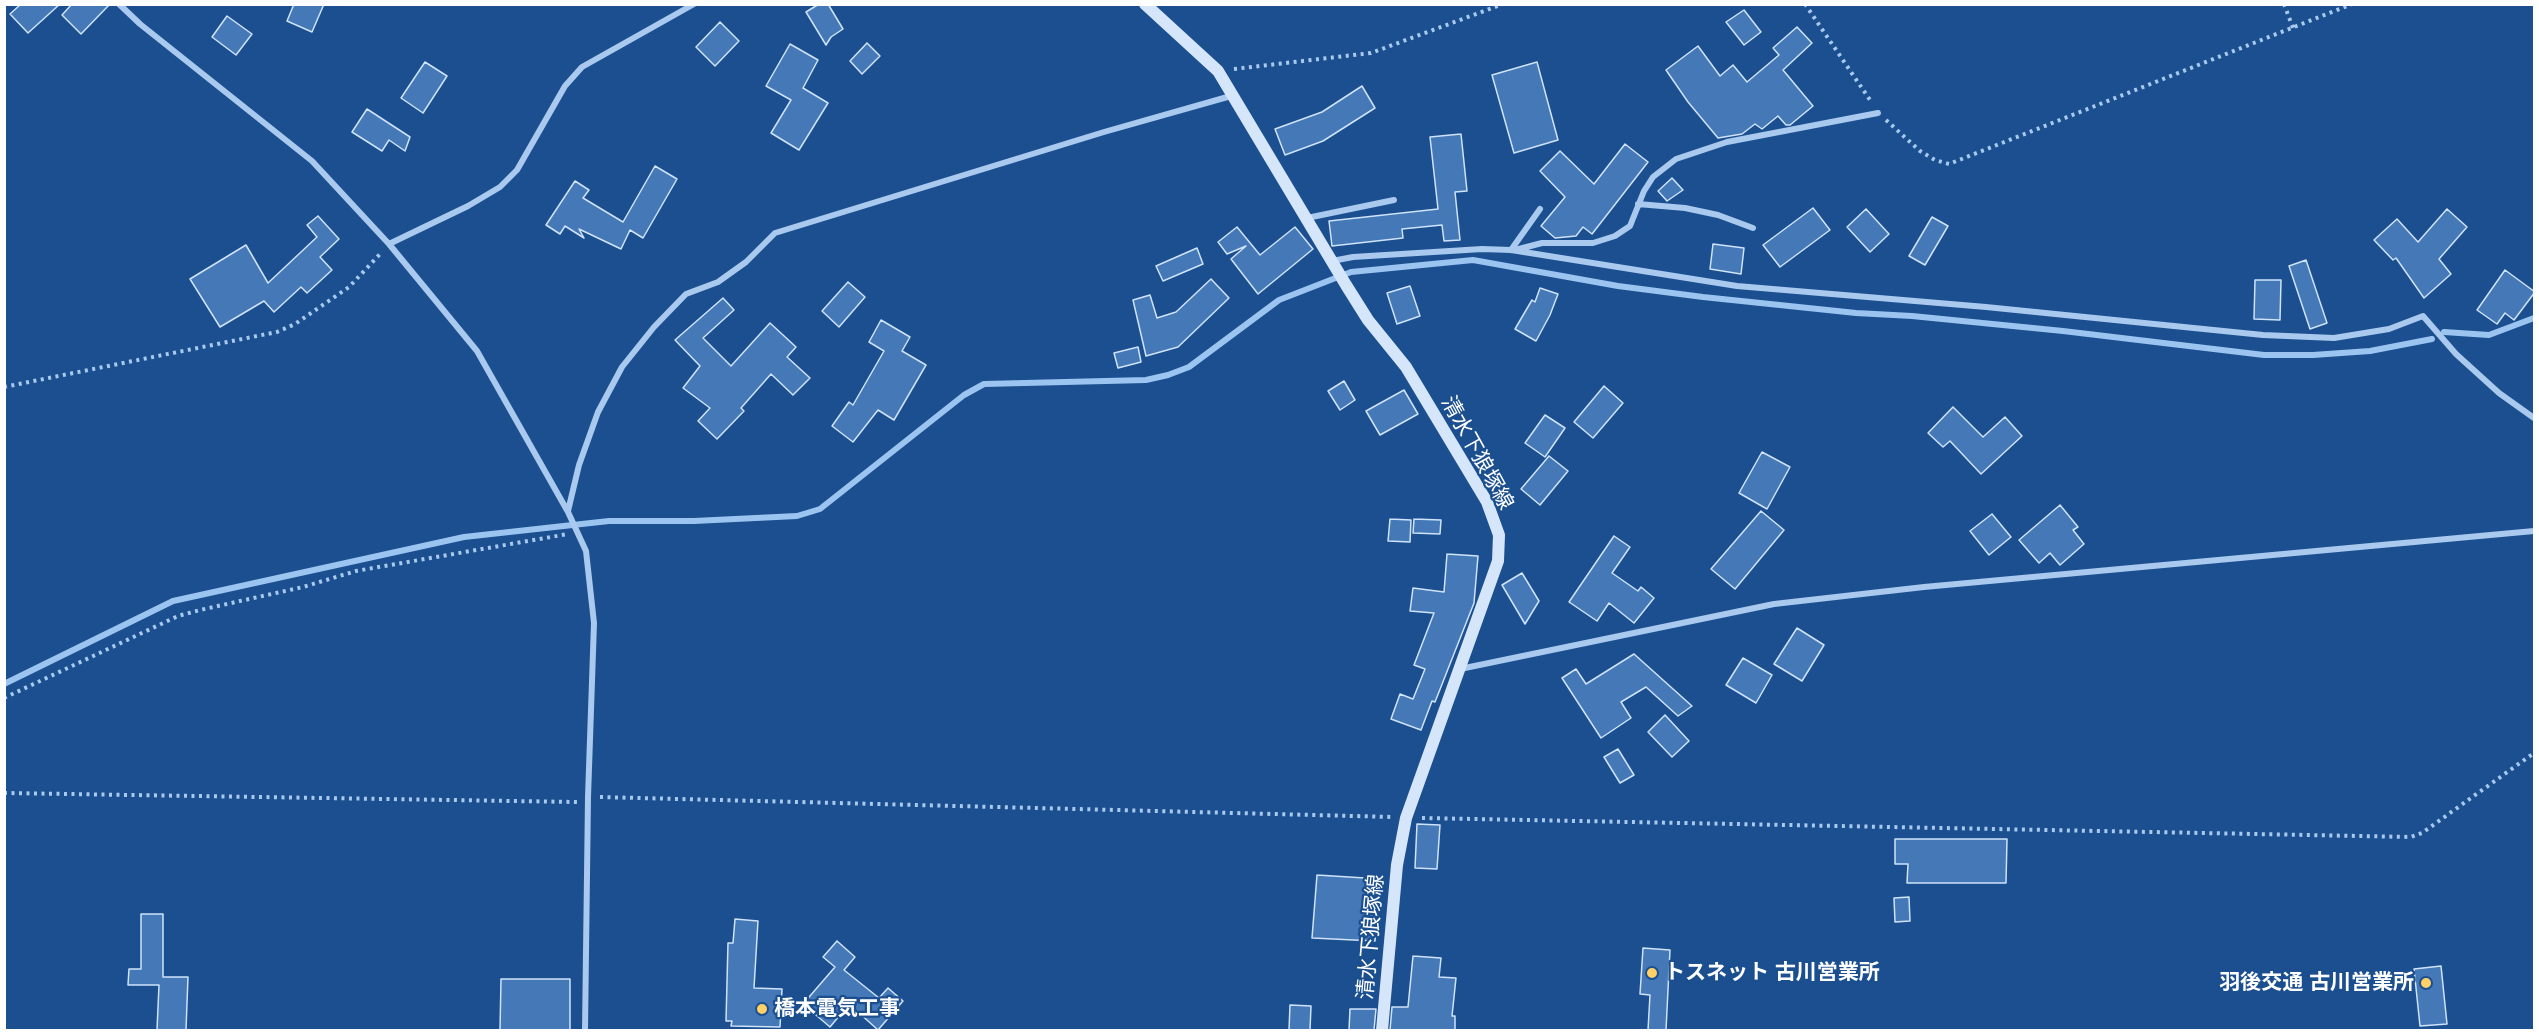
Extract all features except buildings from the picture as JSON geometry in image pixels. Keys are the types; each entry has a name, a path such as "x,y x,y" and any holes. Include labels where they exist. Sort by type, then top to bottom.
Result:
{"main road":[{"name":"清水下狼塚線","path":"1145,4 1218,71 1368,320 1406,367 1487,502 1499,535 1498,561 1406,818 1397,865 1382,1030"}],"street":[{"path":"119,4 140,24 312,161 389,244 477,351 577,531 586,551 594,623 588,800 585,1030"},
{"path":"389,244 468,206 500,187 517,170 565,86 582,67 694,4"},
{"path":"568,512 579,465 598,412 622,368 654,327 686,294 718,282 746,262 775,234 1092,135 1231,96"},
{"path":"1511,250 1542,243 1593,243 1615,236 1630,226 1638,204 1653,177 1676,159 1727,142 1878,113"},
{"path":"1307,218 1394,200"},
{"path":"1638,204 1685,208 1718,215 1753,228"},
{"path":"1511,250 1540,209"},
{"path":"1334,264 1353,257 1511,250 1737,286 1986,307 2263,335 2334,338 2389,329 2423,316 2456,354 2499,393 2535,418"},
{"path":"1460,669 1774,604 1935,585 2535,531"}],"path":[{"path":"1218,71 1371,53 1503,4"},
{"path":"1805,4 1878,113 1920,151 1935,160 1949,164 2352,4"},
{"path":"2284,4 2293,28"},
{"path":"4,387 277,332 295,324 350,287 389,244"},
{"path":"4,698 178,616 303,587 356,571 577,531"},
{"path":"4,793 588,800 2411,837 2422,833 2535,753"}],"waterway":[{"path":"4,684 173,601 464,537 609,521 694,521 797,516 820,509 964,395 984,384 1146,380 1168,375 1189,367 1279,300 1351,272 1473,260 1618,286 1703,297 2063,331 2264,355 2313,355 2370,351 2432,339"},
{"path":"2444,332 2489,335 2534,318"}],"place":[{"name":"トスネット 古川営業所","path":"1652,973"},
{"name":"羽後交通 古川営業所","path":"2426,983"},
{"name":"橋本電気工事","path":"762,1009"}]}
